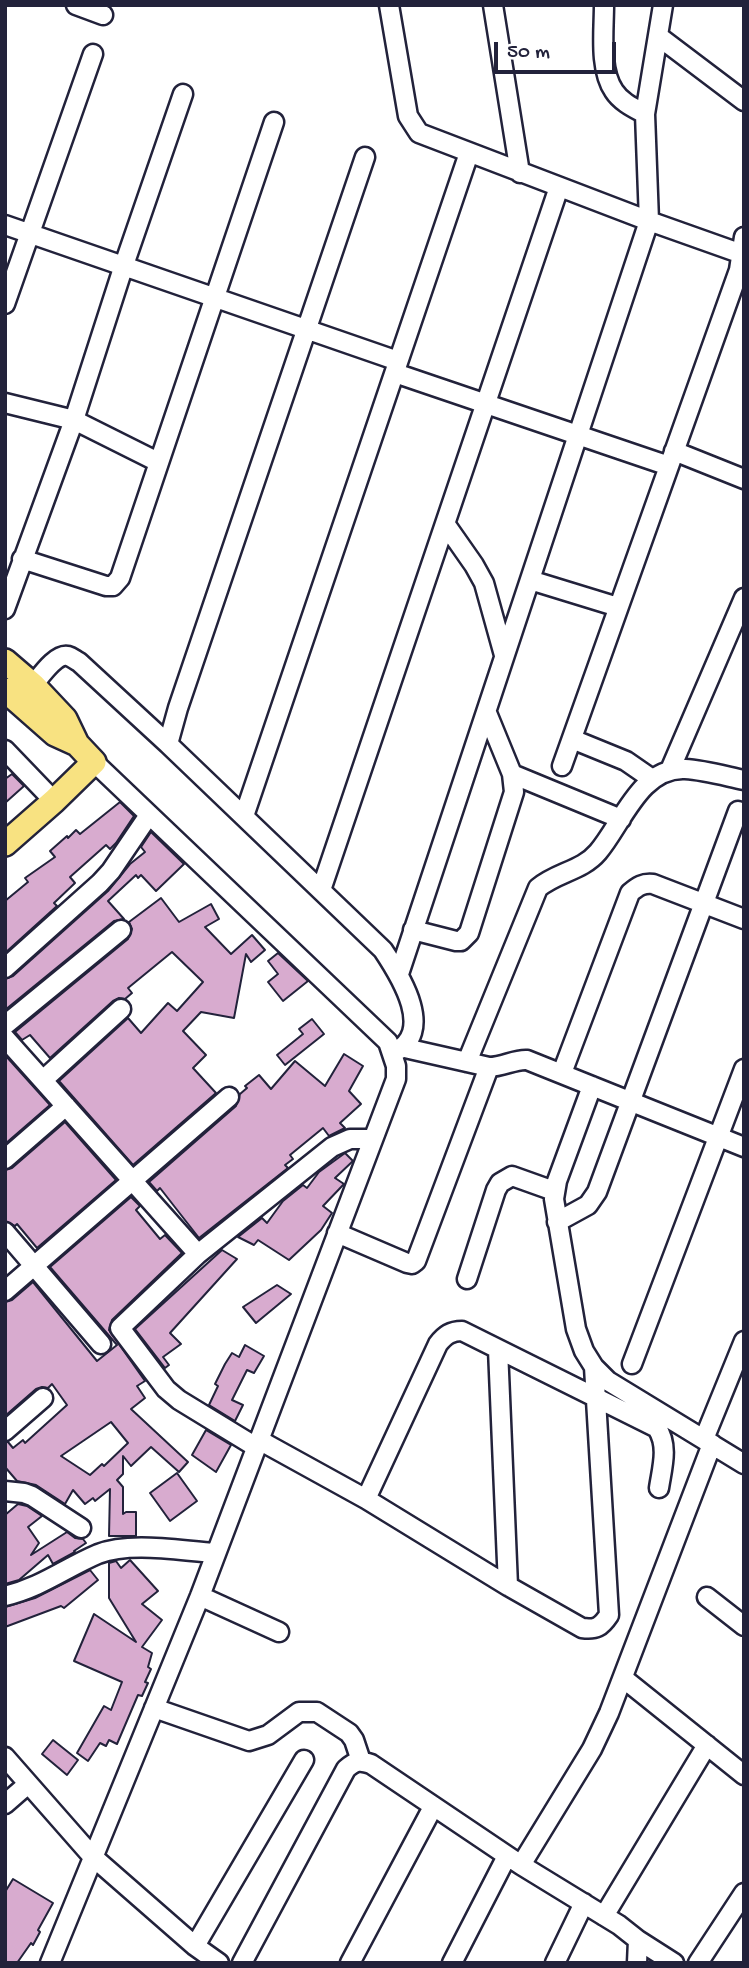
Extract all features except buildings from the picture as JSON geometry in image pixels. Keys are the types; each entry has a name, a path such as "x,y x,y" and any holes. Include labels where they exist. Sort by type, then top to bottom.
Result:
{"main road":[{"path":"5,661 33,685 65,719 77,744 94,762 5,844"},
{"path":"5,690 55,734 77,744"}],"street":[{"path":"76,5 103,15"},
{"path":"492,5 520,173"},
{"path":"604,5 605,65 608,79 613,91 622,100 645,114"},
{"path":"399,974 649,221 645,114 663,5"},
{"path":"392,6 408,116 419,133 742,258 562,766"},
{"path":"658,36 744,101"},
{"path":"5,304 93,54"},
{"path":"5,609 74,420 183,94"},
{"path":"22,559 106,586 117,583 274,122"},
{"path":"244,816 469,153"},
{"path":"167,744 365,157"},
{"path":"321,890 559,187"},
{"path":"5,225 307,327 486,404 578,435 744,479"},
{"path":"5,403 74,420 158,462"},
{"path":"446,525 484,583 504,655"},
{"path":"530,580 618,607"},
{"path":"670,770 744,598"},
{"path":"33,685 62,656 79,662 383,950 399,974 410,999 414,1019 399,1050 396,1079 200,1596 50,1963"},
{"path":"413,930 456,942 466,938 514,792 512,774 486,713"},
{"path":"572,739 626,761 652,779"},
{"path":"5,750 54,801"},
{"path":"94,762 399,1050 489,1067 527,1060 744,1147"},
{"path":"467,1062 538,888 547,880 588,862 598,852 639,792 652,779 670,770 685,769 744,780"},
{"path":"512,774 621,819"},
{"path":"557,1222 588,1205 597,1192 738,811"},
{"path":"5,968 100,883 149,815"},
{"path":"562,1073 630,893 644,883 653,884 744,919"},
{"path":"5,1025 121,930"},
{"path":"43,1080 121,1009"},
{"path":"5,1038 198,1254"},
{"path":"337,1233 407,1263 416,1261 489,1067"},
{"path":"632,1364 744,1069"},
{"path":"592,1086 554,1191 576,1329 584,1350 594,1367 608,1381 744,1464"},
{"path":"5,1292 229,1097"},
{"path":"5,1159 66,1106"},
{"path":"373,1139 350,1139 332,1147 198,1254 120,1328 166,1389 179,1400 366,1499 582,1628 594,1629 601,1626 609,1615 594,1367"},
{"path":"467,1279 500,1183 512,1176 554,1191"},
{"path":"5,1231 101,1344"},
{"path":"366,1499 438,1344 445,1335 462,1331 657,1428 665,1445 659,1488"},
{"path":"452,1963 514,1860 592,1749 609,1713 744,1341"},
{"path":"498,1349 508,1586"},
{"path":"5,1430 43,1398"},
{"path":"5,1491 33,1496 81,1528"},
{"path":"5,1597 35,1587 99,1554 113,1550 136,1548 216,1553"},
{"path":"200,1596 279,1632"},
{"path":"707,1597 744,1626"},
{"path":"623,1678 744,1775"},
{"path":"154,1708 249,1741 268,1735 299,1713 317,1712 349,1733 361,1761"},
{"path":"604,1916 707,1745"},
{"path":"5,1758 92,1856 195,1946 219,1963"},
{"path":"195,1946 304,1760"},
{"path":"242,1963 345,1769 354,1762 361,1761 371,1764 674,1963"},
{"path":"5,1804 28,1784"},
{"path":"350,1963 433,1807"},
{"path":"698,1963 744,1893"},
{"path":"555,1963 584,1903"},
{"path":"637,1963 638,1940"}]}
